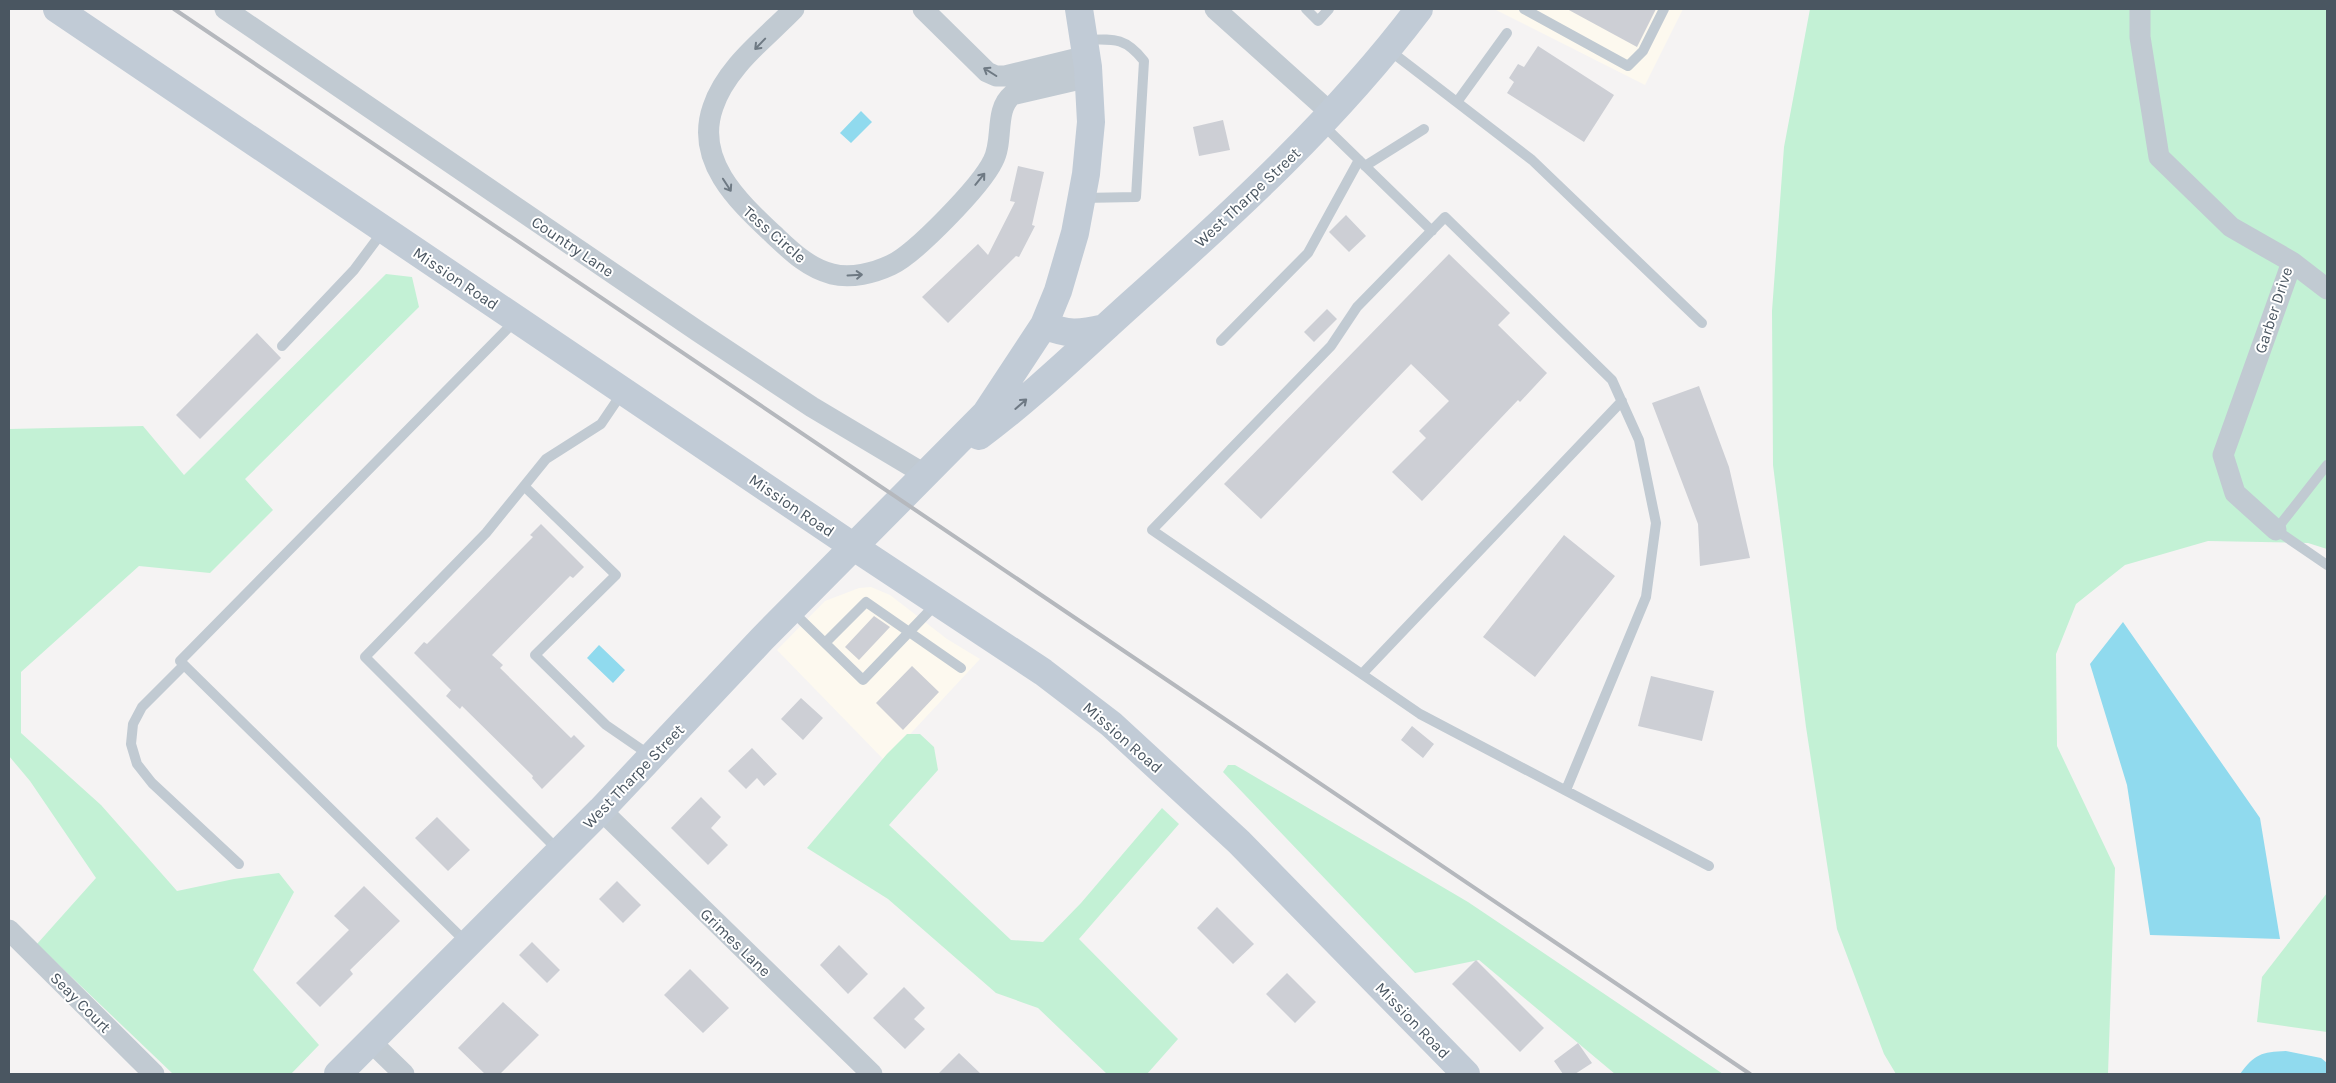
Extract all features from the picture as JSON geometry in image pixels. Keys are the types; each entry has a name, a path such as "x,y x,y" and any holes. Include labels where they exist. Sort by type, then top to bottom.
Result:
{"main road":[{"name":"Mission Road","path":"57,9 854,547 1043,672 1111,724 1239,842 1466,1074"},
{"path":"926,475 986,412 1044,325 1061,283 1075,233 1086,174 1090,122 1087,57 1079,9"},
{"name":"West Tharpe Street","path":"1044,325 1061,332 1080,334 1104,328 1184,256 1327,119 1389,49 1419,9"},
{"path":"926,475 1018,407 1104,328"},
{"name":"West Tharpe Street","path":"338,1074 601,810 790,610 926,475"}],"street":[{"name":"Country Lane","path":"225,9 812,407 926,475"},
{"name":"Tess Circle","path":"794,9 732,72 722,88 712,108 710,127 711,147 716,167 738,201 799,258 833,275 870,273 905,258 982,179 994,161 999,148 1004,101 1012,95 1020,83 1087,57"},
{"name":"Tess Circle","path":"923,9 987,72 1020,83"},
{"path":"1215,9 1327,119"},
{"name":"Garber Drive","path":"2140,9 2140,37 2159,157 2231,227 2292,262 2223,455 2235,493 2276,530"},
{"path":"2292,262 2327,289"},
{"name":"Grimes Lane","path":"601,810 872,1074"},
{"name":"Seay Court","path":"9,930 154,1074"},
{"path":"370,1041 404,1074"}],"lane":[{"path":"1306,9 1318,21 1329,9"},
{"path":"1524,9 1628,66 1643,51 1664,9"},
{"path":"1456,102 1507,33"},
{"path":"1081,198 1136,197 1144,62 1132,47 1118,39 1087,57"},
{"path":"1389,49 1532,160 1702,323"},
{"path":"1327,119 1362,163 1432,231"},
{"path":"1221,341 1308,253 1362,163 1424,129"},
{"path":"1566,790 1646,597 1656,523 1639,440 1612,380 1445,217 1357,307 1331,346 1152,530 1420,714 1709,866"},
{"path":"282,346 354,270 384,230"},
{"path":"468,943 180,660 517,319"},
{"path":"560,851 365,657 486,533 546,459 601,424 623,391"},
{"path":"1362,674 1622,401"},
{"path":"2327,464 2276,530 2327,564"},
{"path":"524,486 616,575 536,655 606,726 651,756"},
{"path":"825,643 866,602 961,668"},
{"path":"790,610 863,680 938,602"},
{"path":"184,665 142,707 132,724 131,744 137,764 152,783 239,864"}],"shaded area":[{"path":"1494,9 1683,9 1645,85"},
{"path":"871,587 890,595 947,639 980,659 885,761 777,650 825,601 859,588"}],"green space":[{"path":"1810,9 2327,9 2327,549 2308,543 2208,541 2125,565 2076,604 2056,654 2057,746 2115,868 2108,1074 1896,1074 1884,1054 1837,929 1806,727 1773,465 1772,311 1784,147"},
{"path":"386,274 412,277 419,307 245,479 273,510 210,573 139,566 21,672 21,733 101,805 177,891 234,879 279,873 294,892 253,970 319,1045 291,1074 173,1074 37,944 96,878 30,781 9,756 9,429 143,426 184,475"},
{"path":"907,734 920,734 934,747 938,770 889,825 1011,940 1043,942 1081,903 1162,808 1179,824 1079,939 1178,1039 1147,1074 1107,1074 1038,1008 996,993 888,899 807,848 887,754"},
{"path":"1228,765 1235,765 1468,902 1723,1074 1615,1074 1479,960 1415,973 1223,772"},
{"path":"2327,893 2327,1032 2257,1022 2262,977"}],"water":[{"path":"861,111 872,122 851,143 840,133"},
{"path":"2123,622 2260,818 2280,939 2150,935 2127,785 2090,664"},
{"path":"599,645 625,670 613,683 587,658"},
{"path":"2286,1051 2321,1058 2327,1063 2327,1074 2240,1074 2259,1055"}],"building":[{"path":"1567,9 1656,9 1637,47"},
{"path":"1538,46 1614,95 1584,142 1507,93 1514,82 1509,78 1518,64 1524,67"},
{"path":"1223,120 1230,150 1199,156 1193,127"},
{"path":"1018,166 1044,172 1032,225 1035,226 1019,257 1016,256 948,323 922,297 978,244 988,255 1015,202 1010,201"},
{"path":"1346,215 1366,236 1349,252 1329,232"},
{"path":"1449,254 1510,313 1498,325 1547,373 1520,402 1518,400 1422,501 1392,472 1426,438 1419,431 1449,401 1411,364 1261,519 1224,484"},
{"path":"1327,309 1337,319 1314,342 1304,332"},
{"path":"257,333 281,358 200,439 176,415"},
{"path":"1699,386 1729,467 1750,558 1700,566 1698,524 1652,403"},
{"path":"541,524 584,567 573,578 570,576 492,655 503,665 500,668 571,738 574,735 585,746 542,789 532,778 533,776 462,706 460,709 446,696 451,690 414,653 424,642 427,644 533,537 530,535"},
{"path":"1564,535 1615,576 1535,677 1483,637"},
{"path":"874,616 890,627 859,660 845,647"},
{"path":"912,666 939,692 903,730 876,703"},
{"path":"1651,676 1714,691 1702,741 1638,726"},
{"path":"801,698 823,718 803,740 781,719"},
{"path":"1412,726 1434,744 1423,758 1401,740"},
{"path":"752,748 777,774 764,786 757,778 746,789 728,771"},
{"path":"701,797 721,817 711,828 728,845 708,865 671,828"},
{"path":"437,817 470,850 448,871 415,838"},
{"path":"617,881 641,905 623,923 599,899"},
{"path":"364,886 400,921 350,970 353,974 320,1007 296,983 349,930 334,916"},
{"path":"1217,907 1254,944 1233,964 1197,928"},
{"path":"532,942 560,970 547,983 519,955"},
{"path":"839,945 868,974 848,994 820,965"},
{"path":"1476,960 1544,1028 1520,1052 1452,984"},
{"path":"690,969 729,1008 703,1033 664,995"},
{"path":"1287,973 1316,1002 1295,1023 1266,994"},
{"path":"904,987 925,1008 914,1019 925,1029 905,1049 873,1018"},
{"path":"503,1002 539,1035 500,1074 485,1074 458,1048"},
{"path":"1578,1043 1592,1063 1575,1074 1563,1074 1554,1061"},
{"path":"959,1053 981,1074 938,1074"}],"railway":[{"path":"174,9 1750,1074"}]}
